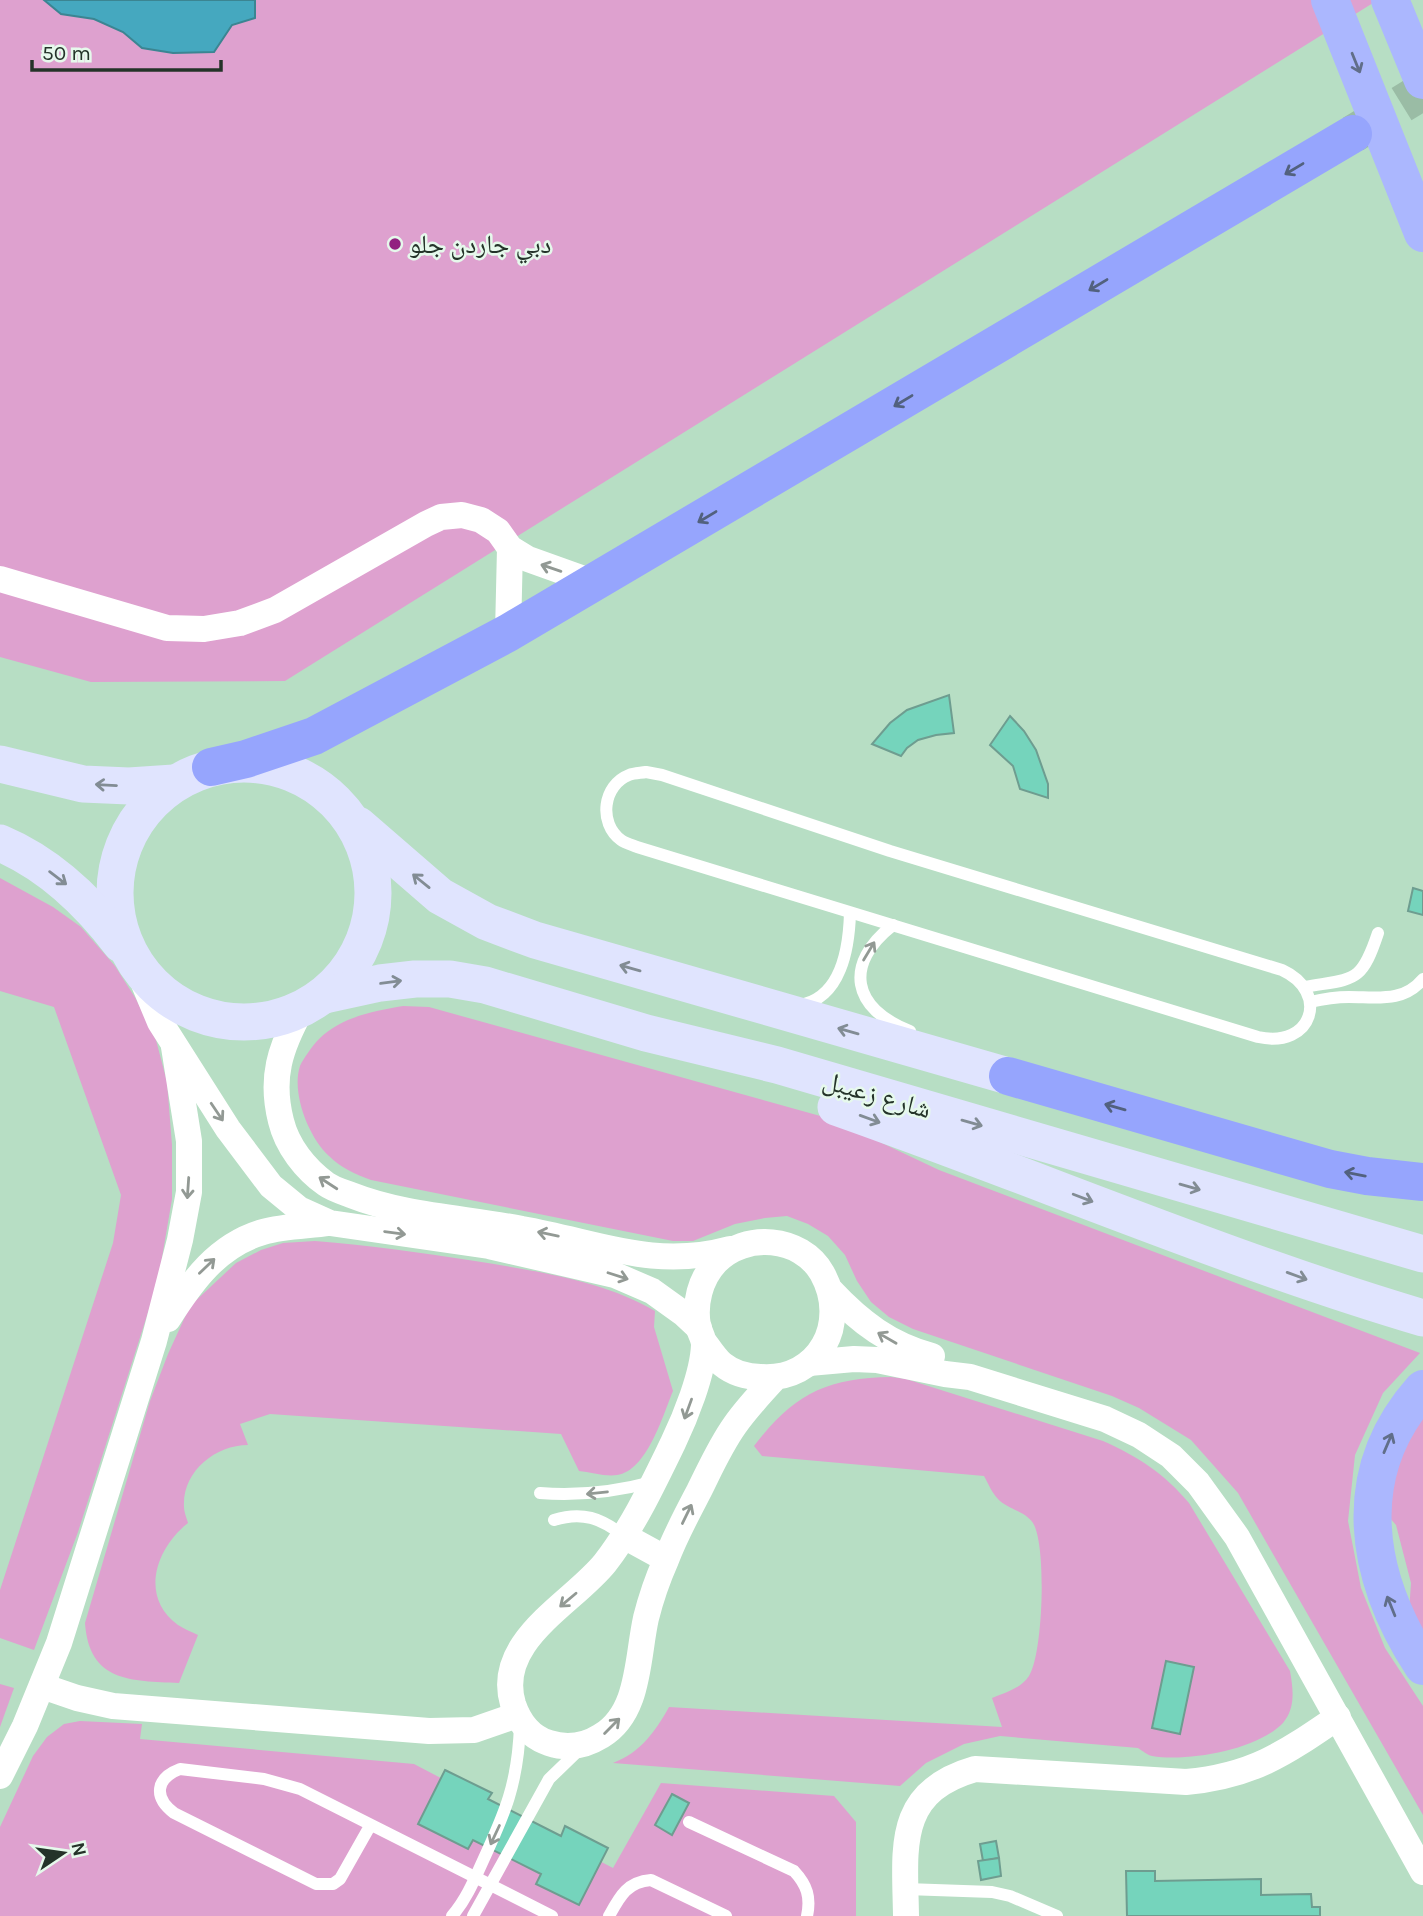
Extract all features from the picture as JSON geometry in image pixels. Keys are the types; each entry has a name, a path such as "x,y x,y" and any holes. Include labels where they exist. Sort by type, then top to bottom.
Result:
{"highway":[{"path":"1330,0 1423,233"},
{"path":"1390,0 1423,80"},
{"path":"211,767 246,759 314,736 508,633 1353,134"},
{"path":"1008,1076 1330,1169 1423,1182"},
{"path":"1423,1389 1389,1438 1375,1482 1372,1505 1374,1551 1387,1597 1397,1623 1423,1666"}],"main road":[{"path":"134,962 117,920 115,880 124,842 145,809 174,783 211,767 250,763 288,771 323,790 350,818 367,854 374,892 368,931 351,967 313,1003"},
{"path":"0,764 83,784 129,786 174,783"},
{"name":"شارع زعيبل","path":"350,818 440,896 487,922 535,940 1008,1076"},
{"path":"0,843 17,850 61,879 99,915 134,962"},
{"name":"شارع زعيبل","path":"134,962 162,994 194,1013 229,1023 266,1021 313,1003 403,980 450,979 485,985 646,1033 777,1065 1423,1254"},
{"path":"646,1033 730,1070 904,1131 1134,1218 1423,1318"}],"street":[{"path":"0,579 167,628 204,629 240,623 275,610 426,524 441,517 461,515 481,520 498,531 510,548 546,567 595,583"},
{"path":"508,633 510,548"},
{"path":"134,962 151,1004 174,1047 247,1157 271,1186 299,1209 330,1223"},
{"path":"154,1341 191,1282 212,1260 236,1243 264,1232 330,1223 489,1246 615,1275 652,1291 676,1308 702,1335 723,1364 747,1377 775,1378 793,1373 809,1363 823,1348 831,1330 834,1310 831,1291 820,1269 804,1253 782,1243 758,1241 697,1257 638,1256 526,1229 388,1206 328,1186 304,1165 285,1136 276,1102 276,1069 285,1038 313,1003"},
{"path":"0,1776 42,1686 74,1599 154,1341 180,1240 189,1192 189,1141 174,1047"},
{"path":"735,1248 716,1262 702,1281 697,1304 702,1335 688,1410 624,1536 604,1564 581,1589 532,1632 519,1650 510,1694 518,1718 530,1732 550,1743 572,1747 586,1744 616,1726 633,1689 646,1618 666,1559 718,1451 747,1409 775,1378"},
{"path":"831,1291 864,1323 882,1336 902,1347 949,1363 970,1377"},
{"path":"809,1363 877,1360 970,1377 1105,1419 1139,1435 1171,1456 1198,1483 1231,1529 1423,1872"},
{"path":"624,1536 666,1559"},
{"path":"42,1686 113,1706 429,1731 474,1730 518,1718"},
{"path":"906,1916 907,1833 916,1810 931,1790 952,1776 975,1769 1186,1782 1213,1780 1267,1763 1338,1717"}],"lane":[{"path":"646,772 662,775 890,851 1282,970 1296,976 1305,987 1310,1002 1308,1017 1300,1030 1288,1038 1274,1041 850,913 621,840 610,828 606,813 607,797 616,783 630,774 646,772"},
{"path":"767,1008 807,1004 832,986 848,944 850,913"},
{"path":"893,926 872,943 865,954 860,978 864,994 873,1008 884,1019 1008,1076"},
{"path":"1305,987 1349,979 1360,972 1367,963 1378,933"},
{"path":"1310,1002 1350,997 1388,999 1404,994 1423,979"},
{"path":"540,1493 585,1494 653,1482"},
{"path":"554,1520 583,1515 598,1519 624,1536"},
{"path":"452,1916 463,1902 506,1812 512,1790 518,1718"},
{"path":"473,1916 549,1779 586,1744"},
{"path":"370,1826 340,1879 333,1884 316,1884 174,1813 164,1805 160,1794 161,1783 169,1773 180,1769 273,1781 300,1789 552,1916"},
{"path":"512,1790 536,1800"},
{"path":"689,1822 794,1871 804,1881 809,1896 807,1916"},
{"path":"609,1916 626,1888 638,1881 651,1880 726,1916"},
{"path":"906,1889 992,1892 1010,1896 1057,1916"}],"shaded area":[{"name":"دبي جاردن جلو","path":"0,0 1372,0 1373,3 285,681 91,682 0,657"},
{"path":"0,878 53,907 81,927 115,966 136,999 156,1040 167,1082 172,1145 172,1199 158,1281 78,1532 34,1650 0,1638 0,1590 113,1243 121,1195 54,1007 0,991"},
{"path":"403,1006 429,1007 831,1119 939,1170 1420,1353 1383,1393 1355,1455 1348,1521 1361,1588 1385,1648 1423,1706 1423,1815 1238,1493 1191,1440 1139,1408 1112,1396 913,1329 889,1317 871,1302 845,1255 828,1236 787,1216 735,1224 693,1241 673,1241 371,1180 348,1170 334,1160 315,1138 304,1114 298,1089 300,1066 317,1042 337,1025 369,1013"},
{"path":"315,1241 415,1252 544,1273 591,1284 635,1300 655,1311 654,1327 673,1391 659,1427 637,1464 617,1475 603,1475 579,1471 561,1434 270,1414 240,1424 248,1445 236,1446 213,1455 195,1472 185,1494 184,1509 188,1523 167,1546 156,1573 159,1601 166,1614 178,1625 198,1635 179,1683 129,1679 116,1674 104,1667 95,1657 88,1642 85,1623 150,1401 190,1306 236,1263 261,1250 283,1243"},
{"path":"891,1377 906,1379 1103,1441 1139,1460 1170,1483 1189,1503 1290,1671 1292,1704 1283,1723 1257,1740 1240,1747 1184,1757 1152,1756 1138,1748 1000,1736 964,1744 926,1763 900,1786 613,1763 632,1753 646,1740 669,1707 1002,1727 992,1698 1012,1690 1029,1676 1038,1646 1042,1576 1037,1535 1030,1519 998,1499 984,1476 762,1456 754,1446 783,1413 813,1392 848,1381"},
{"path":"1423,1412 1423,1634 1409,1612 1411,1583 1396,1525 1382,1509 1390,1468"},
{"path":"0,1684 14,1688 0,1727"},
{"path":"80,1721 142,1724 140,1739 414,1764 613,1868 661,1783 834,1796 856,1822 856,1916 0,1916 0,1827 33,1756 47,1737 64,1724"}],"water":[{"path":"44,0 255,0 255,18 232,25 214,52 173,53 142,48 123,32 94,19 61,14"}],"building":[{"path":"949,695 954,733 918,740 901,756 872,744 890,723 907,710"},
{"path":"1010,716 1036,750 1048,784 1048,798 1020,789 1013,766 990,745"},
{"path":"1413,888 1423,891 1423,915 1408,911"},
{"path":"1166,1661 1194,1667 1180,1734 1152,1728"},
{"path":"445,1770 492,1793 488,1799 561,1836 565,1826 608,1848 579,1905 536,1884 541,1874 473,1840 468,1849 418,1824"},
{"path":"672,1794 689,1803 672,1835 655,1825"},
{"path":"996,1841 999,1858 983,1861 980,1844"},
{"path":"999,1858 1001,1876 981,1880 978,1861"},
{"path":"1126,1871 1155,1871 1155,1881 1261,1879 1261,1895 1311,1894 1312,1907 1320,1907 1320,1916 1127,1916"}],"tunnel":[{"path":"1353,134 1423,91"}],"place":[{"name":"دبي جاردن جلو","path":"395,244"}]}
